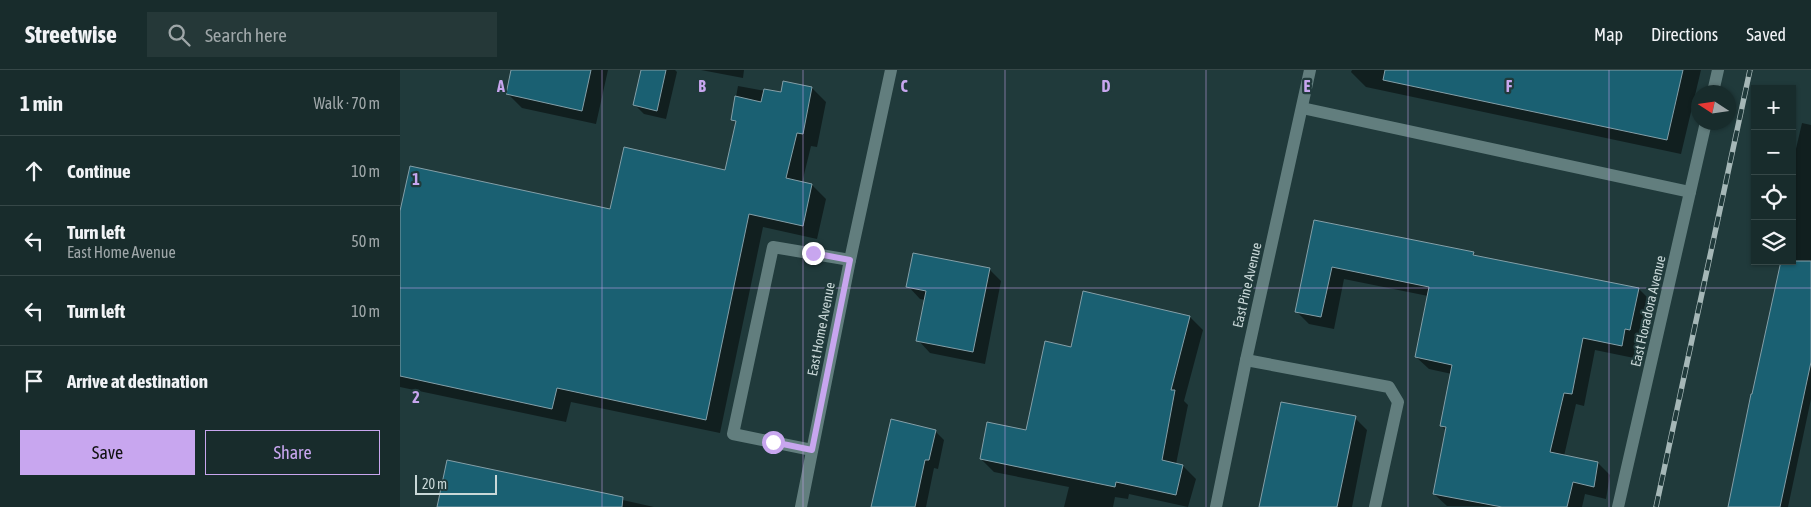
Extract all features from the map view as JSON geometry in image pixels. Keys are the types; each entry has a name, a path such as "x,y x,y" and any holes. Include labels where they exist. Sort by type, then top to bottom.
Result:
{"street":[{"name":"East Home Avenue","path":"801,507 850,260 891,70"},
{"name":"East Pine Avenue","path":"1216,507 1246,360 1310,70"},
{"path":"1715,85 1718,70"},
{"path":"1302,108 1690,192"},
{"name":"East Floradora Avenue","path":"1618,507 1704,130"},
{"path":"812,450 733,434 773,247 850,260"},
{"path":"1246,360 1389,387 1398,402 1375,507"}],"building":[{"path":"511,70 591,70 582,111 506,94"},
{"path":"641,70 666,70 657,111 633,105"},
{"path":"1385,70 1683,70 1667,140 1383,80"},
{"path":"783,81 812,87 803,134 797,133 786,178 812,184 803,226 749,214 706,420 557,388 552,409 400,376 400,211 410,166 610,209 624,147 725,170 736,121 731,120 735,96 761,102 764,89 781,92"},
{"path":"1314,220 1474,252 1473,255 1639,288 1630,330 1625,329 1622,346 1583,338 1572,394 1564,393 1550,452 1598,462 1594,487 1573,482 1567,507 1502,507 1433,494 1446,427 1440,426 1452,365 1415,357 1429,287 1332,267 1321,317 1295,312"},
{"path":"913,253 990,268 973,352 916,341 926,291 906,287"},
{"path":"1796,261 1811,261 1811,362 1780,507 1728,507 1780,265 1796,265"},
{"path":"1083,291 1190,316 1171,390 1175,390 1162,460 1183,465 1176,495 1116,482 1115,487 980,459 987,422 1026,430 1045,341 1071,347"},
{"path":"1281,402 1356,416 1337,507 1259,507"},
{"path":"891,419 936,430 929,460 925,460 915,507 871,507"},
{"path":"447,460 623,497 622,507 437,507"}],"railway":[{"path":"1656,507 1750,70"}],"route":[{"path":"773,442 812,450 850,260 813,253"}]}
